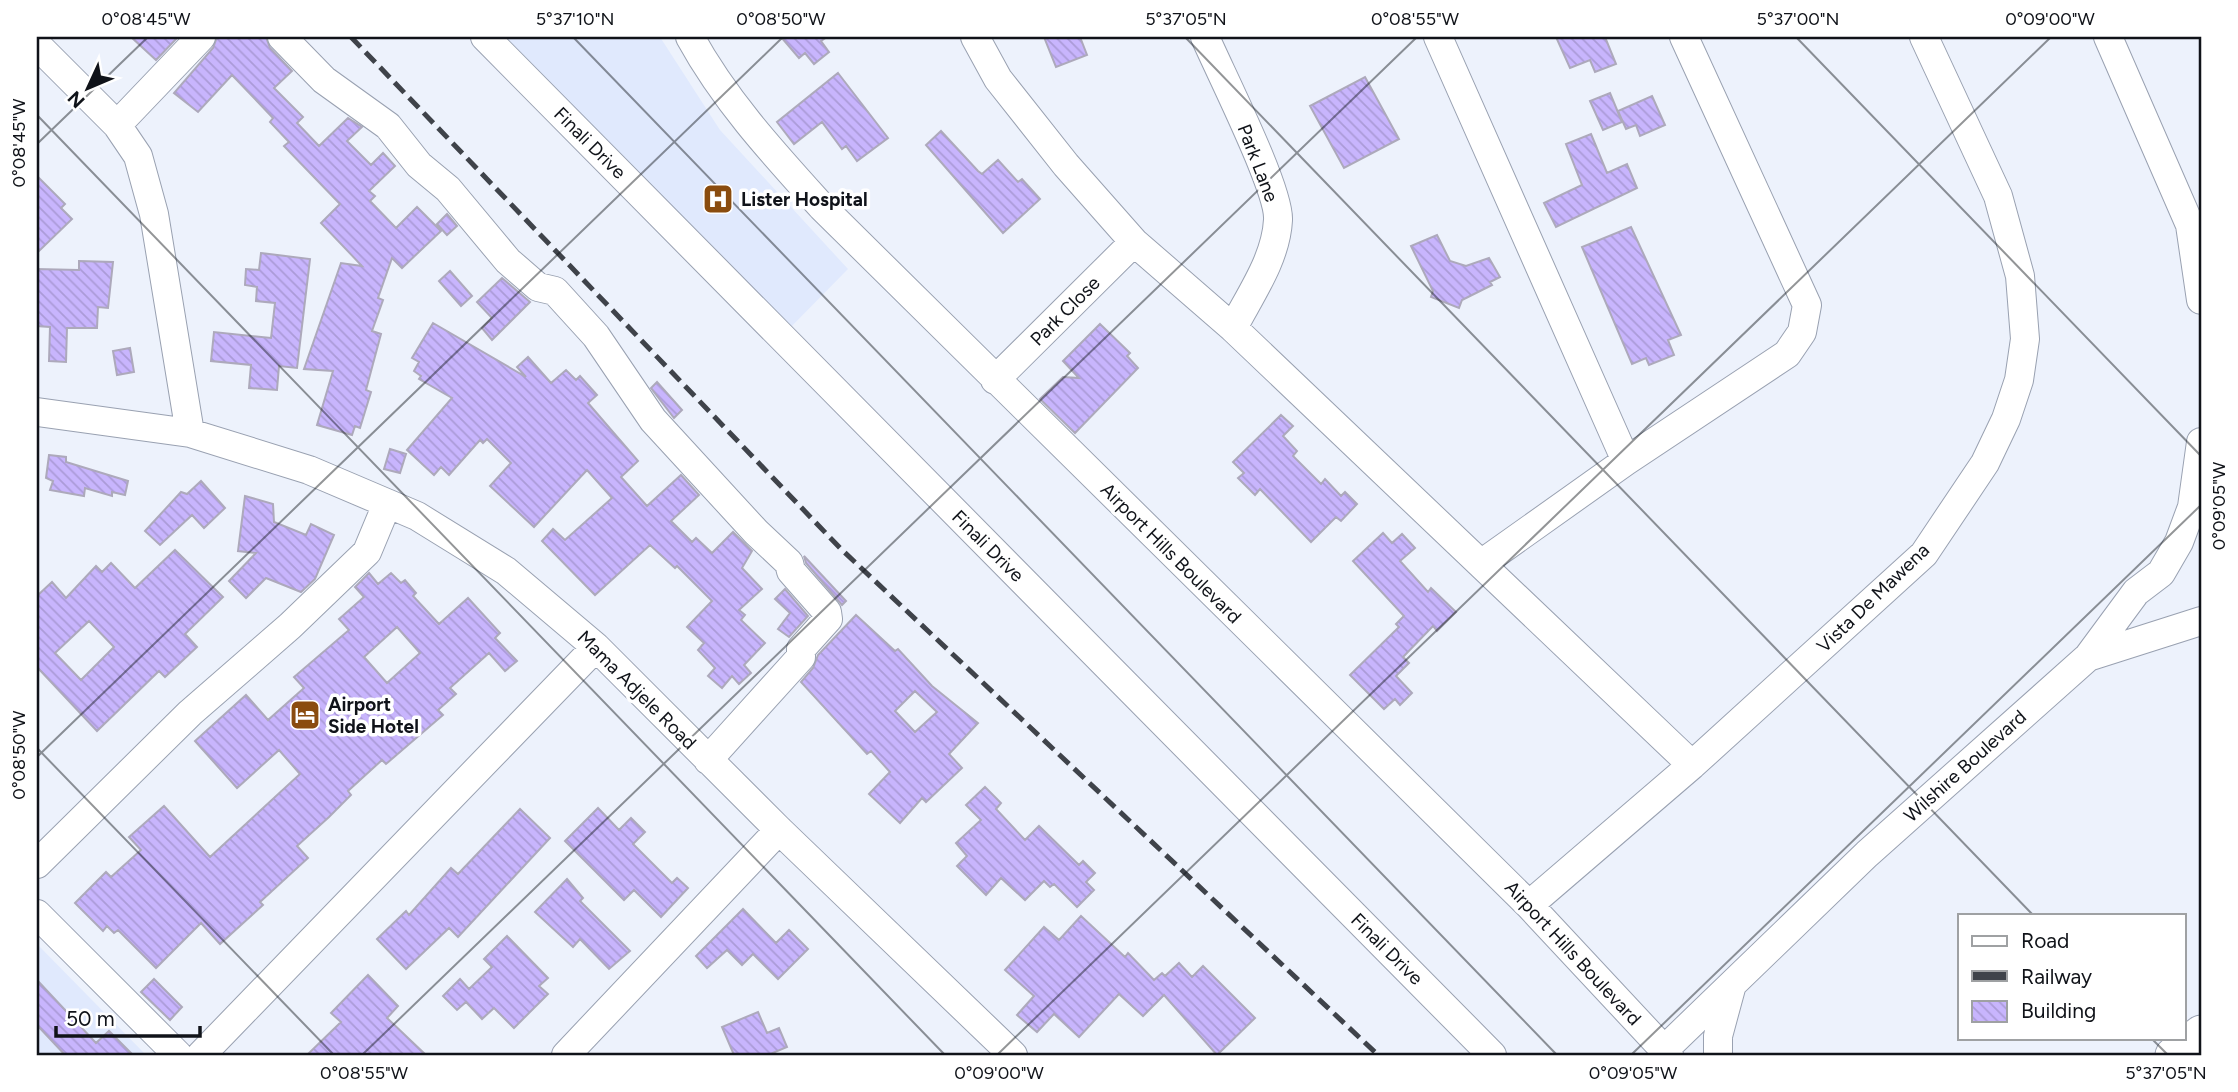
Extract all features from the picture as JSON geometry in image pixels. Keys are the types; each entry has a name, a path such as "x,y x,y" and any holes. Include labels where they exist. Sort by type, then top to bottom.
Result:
{"main road":[{"path":"2173,1055 2201,1034"}],"street":[{"path":"117,125 201,37"},
{"path":"282,37 324,80 388,126 419,165 448,189 489,241 525,277 530,277 538,287 555,291 596,336 653,420 756,532 789,563 791,571 827,612 828,619 801,649 801,657 708,760"},
{"name":"Finali Drive","path":"485,37 1492,1055"},
{"name":"Airport Hills Boulevard","path":"690,37 704,63 753,132 822,208 1671,1046 1705,1055"},
{"path":"975,37 998,79 1066,165 1134,242 1233,328 1692,765"},
{"name":"Park Lane","path":"1205,37 1269,183 1278,219 1269,257 1233,328"},
{"path":"1437,37 1626,461"},
{"path":"1481,564 1626,461 1787,354 1802,332 1807,305 1684,37"},
{"name":"Vista De Mawena","path":"1529,905 1692,765 1924,554 1985,463 2006,419 2018,380 2025,339 2021,276 2007,222 1924,37"},
{"path":"2108,37 2196,222 2201,300"},
{"path":"37,45 117,125 138,156 145,175 190,433"},
{"name":"Park Close","path":"995,380 1134,242"},
{"name":"Mama Adjele Road","path":"37,412 190,433 309,470 416,516 506,571 596,647 779,830 1013,1055"},
{"name":"Wilshire Boulevard","path":"1671,1046 1867,854 2088,657 2136,592 2161,573 2179,542 2192,507 2201,442"},
{"path":"37,864 190,713 290,626 367,552 387,504"},
{"path":"2088,657 2201,621"},
{"path":"201,1055 596,647"},
{"path":"580,1051 779,830"},
{"path":"37,914 178,1055"},
{"path":"1718,1055 1719,1027 1731,985"}],"shaded area":[{"name":"Lister Hospital","path":"493,37 660,37 720,130 848,269 783,335"},
{"path":"37,944 146,1055 37,1055"}],"building":[{"path":"131,37 178,37 156,60"},
{"path":"217,37 266,37 270,48 292,71 274,88 303,117 297,123 319,146 348,118 362,127 347,141 371,165 383,153 395,166 369,191 375,196 370,201 396,228 417,207 441,231 402,268 392,258 378,298 383,300 372,331 381,334 366,390 371,392 360,428 355,426 352,435 317,425 333,371 304,369 341,263 362,266 321,223 340,204 284,146 289,142 270,122 273,118 232,75 198,112 174,93 213,48"},
{"path":"781,37 827,37 821,41 829,52 814,64 805,53 799,58"},
{"path":"1044,37 1080,37 1087,55 1056,67"},
{"path":"1556,37 1605,37 1616,64 1595,72 1590,60 1570,68"},
{"path":"838,73 888,138 857,161 846,146 842,149 822,122 794,144 777,122"},
{"path":"1365,77 1399,139 1344,168 1310,106"},
{"path":"1610,93 1622,122 1603,130 1590,101"},
{"path":"1652,96 1665,125 1640,136 1636,125 1626,129 1618,111"},
{"path":"941,131 982,174 998,160 1018,182 1022,179 1040,199 1003,233 926,145"},
{"path":"1591,134 1607,173 1627,164 1637,188 1556,227 1544,203 1582,185 1566,144"},
{"path":"37,176 65,204 61,208 72,219 37,253"},
{"path":"447,214 457,226 447,235 437,224"},
{"path":"1631,227 1681,335 1668,340 1674,355 1649,365 1646,358 1632,364 1582,247"},
{"path":"1437,235 1450,261 1466,266 1489,258 1500,277 1490,282 1492,285 1462,300 1459,308 1431,297 1433,291 1411,246"},
{"path":"261,253 310,259 297,368 279,366 277,390 249,388 251,365 211,361 214,332 271,338 275,303 256,301 257,287 245,285 246,269 259,270"},
{"path":"79,261 113,262 108,308 98,307 97,328 67,328 66,362 49,361 50,327 37,326 37,269 79,270"},
{"path":"450,271 472,296 461,306 439,281"},
{"path":"502,278 530,302 492,340 482,328 492,318 477,302"},
{"path":"433,323 526,377 517,367 528,357 551,383 566,370 576,380 580,376 597,395 588,403 638,461 621,477 647,506 681,475 699,495 671,521 692,542 696,538 712,553 733,532 752,551 742,568 762,589 739,610 745,615 741,620 765,643 744,665 751,673 739,684 732,676 722,688 708,676 715,668 698,650 704,643 687,627 712,601 677,566 675,568 650,545 595,595 542,541 553,529 565,540 612,498 587,470 534,527 490,486 511,463 487,439 483,443 480,440 449,475 441,467 434,475 407,450 452,398 419,379 421,376 414,371 419,362 412,358"},
{"path":"1100,324 1130,353 1127,356 1138,368 1075,433 1040,399 1063,377 1079,378 1063,361"},
{"path":"130,348 134,372 117,375 113,351"},
{"path":"657,382 682,410 674,418 651,388"},
{"path":"1281,415 1293,426 1283,436 1297,451 1293,456 1321,484 1325,479 1341,496 1345,492 1357,504 1341,521 1336,517 1311,542 1260,489 1255,495 1238,478 1244,473 1233,462"},
{"path":"390,449 406,454 400,473 384,469"},
{"path":"49,455 66,457 66,462 128,481 125,495 112,492 112,496 85,488 84,496 50,490 53,481 46,478"},
{"path":"201,481 225,508 204,528 192,515 160,545 145,531 181,492 187,494"},
{"path":"245,496 273,504 274,522 306,535 311,524 334,535 315,579 301,592 266,578 246,598 229,581 256,553 238,551"},
{"path":"1383,533 1392,543 1402,534 1415,548 1400,561 1428,592 1431,588 1456,612 1437,631 1433,626 1403,657 1409,663 1396,676 1412,693 1400,705 1395,699 1384,709 1350,675 1399,627 1396,624 1404,616 1353,561"},
{"path":"175,550 223,597 185,634 197,647 165,677 159,671 97,731 37,667 37,596 52,582 66,598 96,566 102,572 111,563 135,588","holes":["89,621 114,647 81,680 55,653"]},
{"path":"804,556 846,601 842,605 806,563"},
{"path":"369,573 378,584 391,573 401,583 405,580 416,593 413,596 439,624 468,598 500,633 495,638 517,661 505,671 489,653 450,688 456,694 438,710 443,715 386,764 382,760 348,791 351,795 297,846 308,858 260,902 263,905 220,944 201,923 156,968 118,930 114,933 107,926 103,931 75,903 106,872 111,877 141,850 129,837 164,806 210,857 300,774 279,750 237,788 195,741 246,695 268,720 304,688 294,677 349,630 339,619 364,597 355,587","holes":["397,627 420,653 387,683 364,657"]},
{"path":"785,589 808,616 789,637 778,629 790,613 775,599"},
{"path":"856,615 895,651 898,649 932,686 978,723 949,754 962,768 926,802 922,798 900,823 869,794 890,772 871,751 867,754 801,682 813,668 818,655","holes":["915,691 937,712 915,732 895,711"]},
{"path":"985,787 1001,803 996,809 1025,840 1039,826 1079,865 1083,861 1095,873 1086,882 1094,890 1077,907 1054,884 1050,887 1044,881 1025,900 1001,878 986,895 957,866 967,856 956,843 981,820 966,805"},
{"path":"598,808 619,830 631,818 645,832 633,844 672,883 677,878 688,888 661,917 634,890 624,900 565,841"},
{"path":"520,809 550,838 458,937 449,928 406,969 377,939 406,911 409,915 451,868 458,874"},
{"path":"567,879 583,898 580,901 630,951 609,969 580,939 573,947 535,912"},
{"path":"743,909 776,943 789,930 808,949 778,979 753,954 742,965 727,950 707,968 696,956"},
{"path":"1081,916 1125,957 1128,953 1154,980 1162,973 1165,976 1179,963 1192,977 1203,966 1255,1018 1217,1055 1164,995 1143,1016 1119,994 1079,1037 1054,1014 1037,1032 1017,1015 1034,996 1005,970 1044,927 1059,940"},
{"path":"507,936 548,978 539,986 548,994 514,1028 494,1008 482,1019 466,1002 457,1010 443,996 460,979 469,989 492,967 484,959"},
{"path":"368,975 398,1006 387,1018 426,1055 307,1055 341,1022 331,1013"},
{"path":"154,979 182,1007 170,1020 141,992"},
{"path":"37,980 96,1043 109,1031 133,1055 65,1055 37,1025"},
{"path":"758,1012 767,1033 779,1028 787,1047 768,1055 734,1055 722,1027"}],"railway":[{"path":"351,37 841,549 1378,1055"}],"place":[{"name":"Lister Hospital","path":"718,199"},
{"name":"Airport Side Hotel","path":"305,715"}]}
